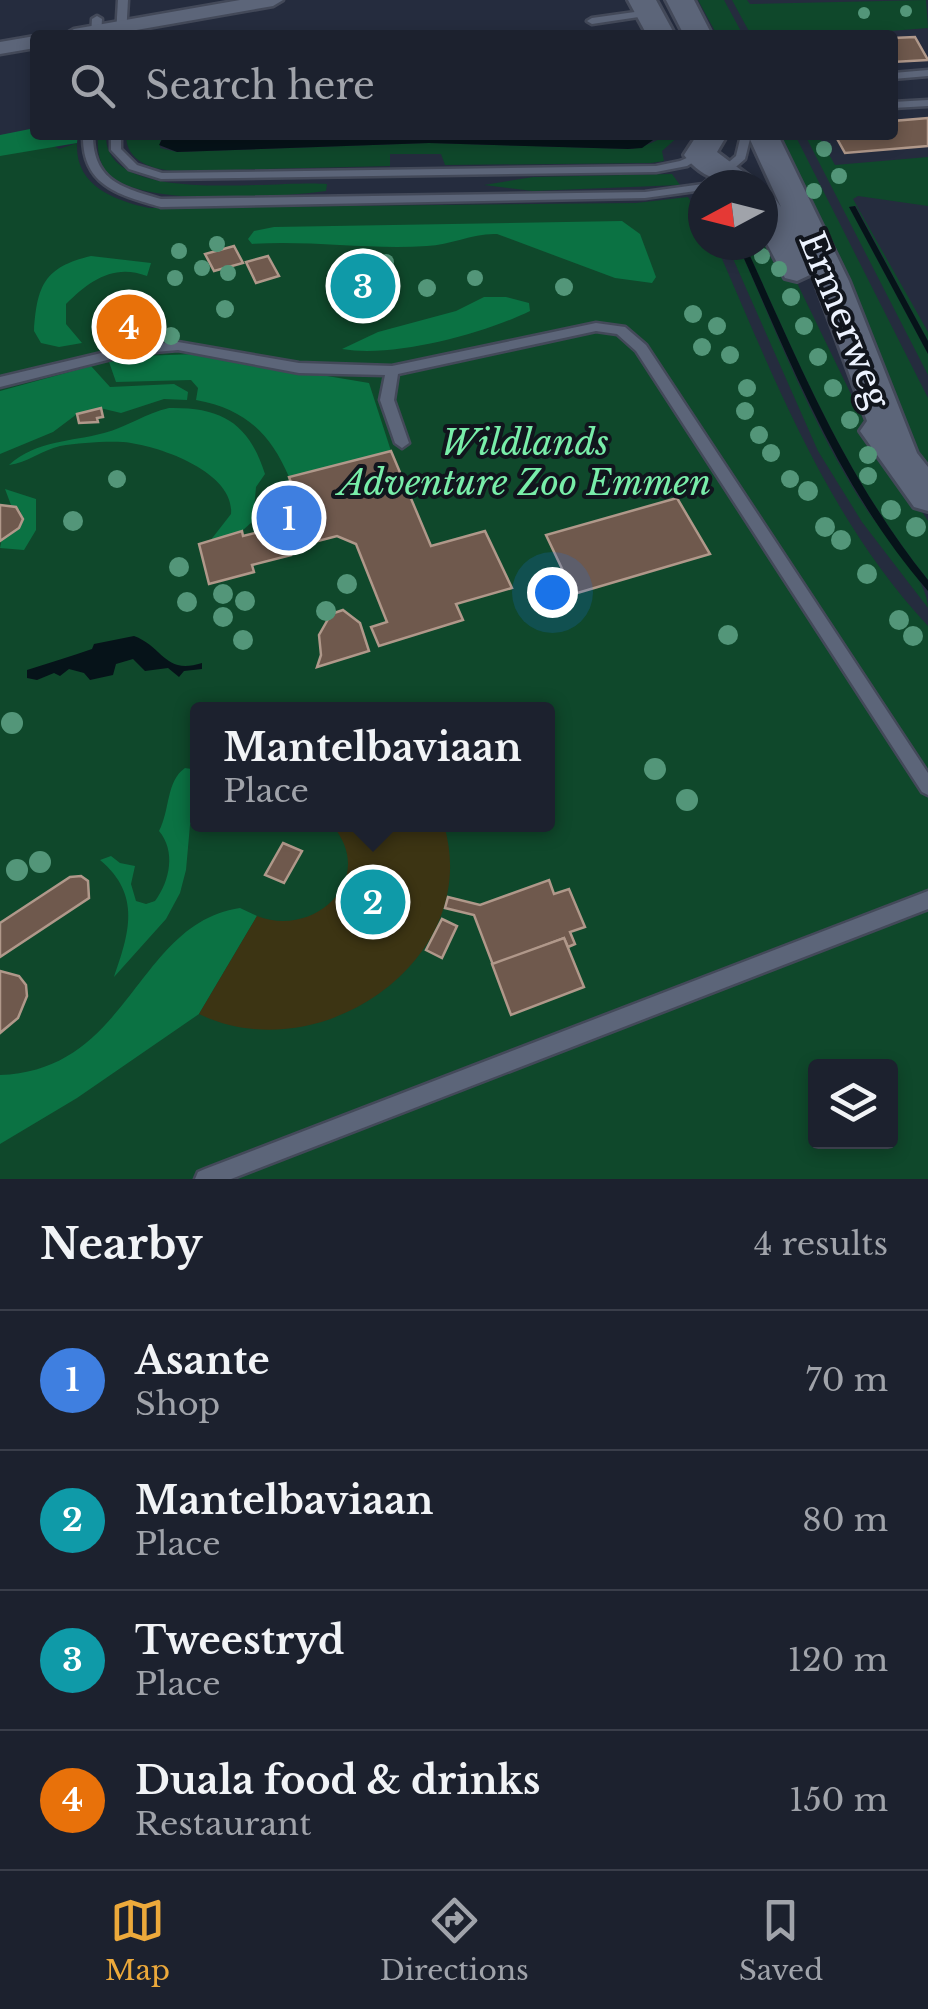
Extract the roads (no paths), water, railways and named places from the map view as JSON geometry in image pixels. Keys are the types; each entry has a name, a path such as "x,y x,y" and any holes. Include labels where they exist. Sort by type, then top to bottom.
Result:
{"street":[{"path":"97,28 122,30 273,0"},
{"path":"680,0 695,30"},
{"path":"0,48 30,43"},
{"name":"Ermerweg","path":"765,140 832,281 898,453"},
{"name":"Ermerweg","path":"778,234 870,420 928,496"}],"lane":[{"path":"122,30 123,0"},
{"path":"592,21 651,16"},
{"path":"898,76 928,73"},
{"path":"898,105 928,103"},
{"path":"88,140 96,176 118,190 161,203 617,196 688,177"},
{"path":"116,140 116,150 126,160 161,176 656,169 684,164 716,170 741,157 745,140"},
{"path":"0,382 131,350 178,346 298,368 392,372 596,328 622,330 642,348 928,787"},
{"path":"392,372 387,400 402,443"},
{"path":"205,1179 928,900"}],"place":[{"name":"Tweestryd","path":"363,286"},
{"name":"Duala food & drinks","path":"129,327"},
{"name":"Asante","path":"289,518"},
{"name":"Mantelbaviaan","path":"373,902"}],"park label":[{"name":"Wildlands Adventure Zoo Emmen","path":"525,462"}]}
